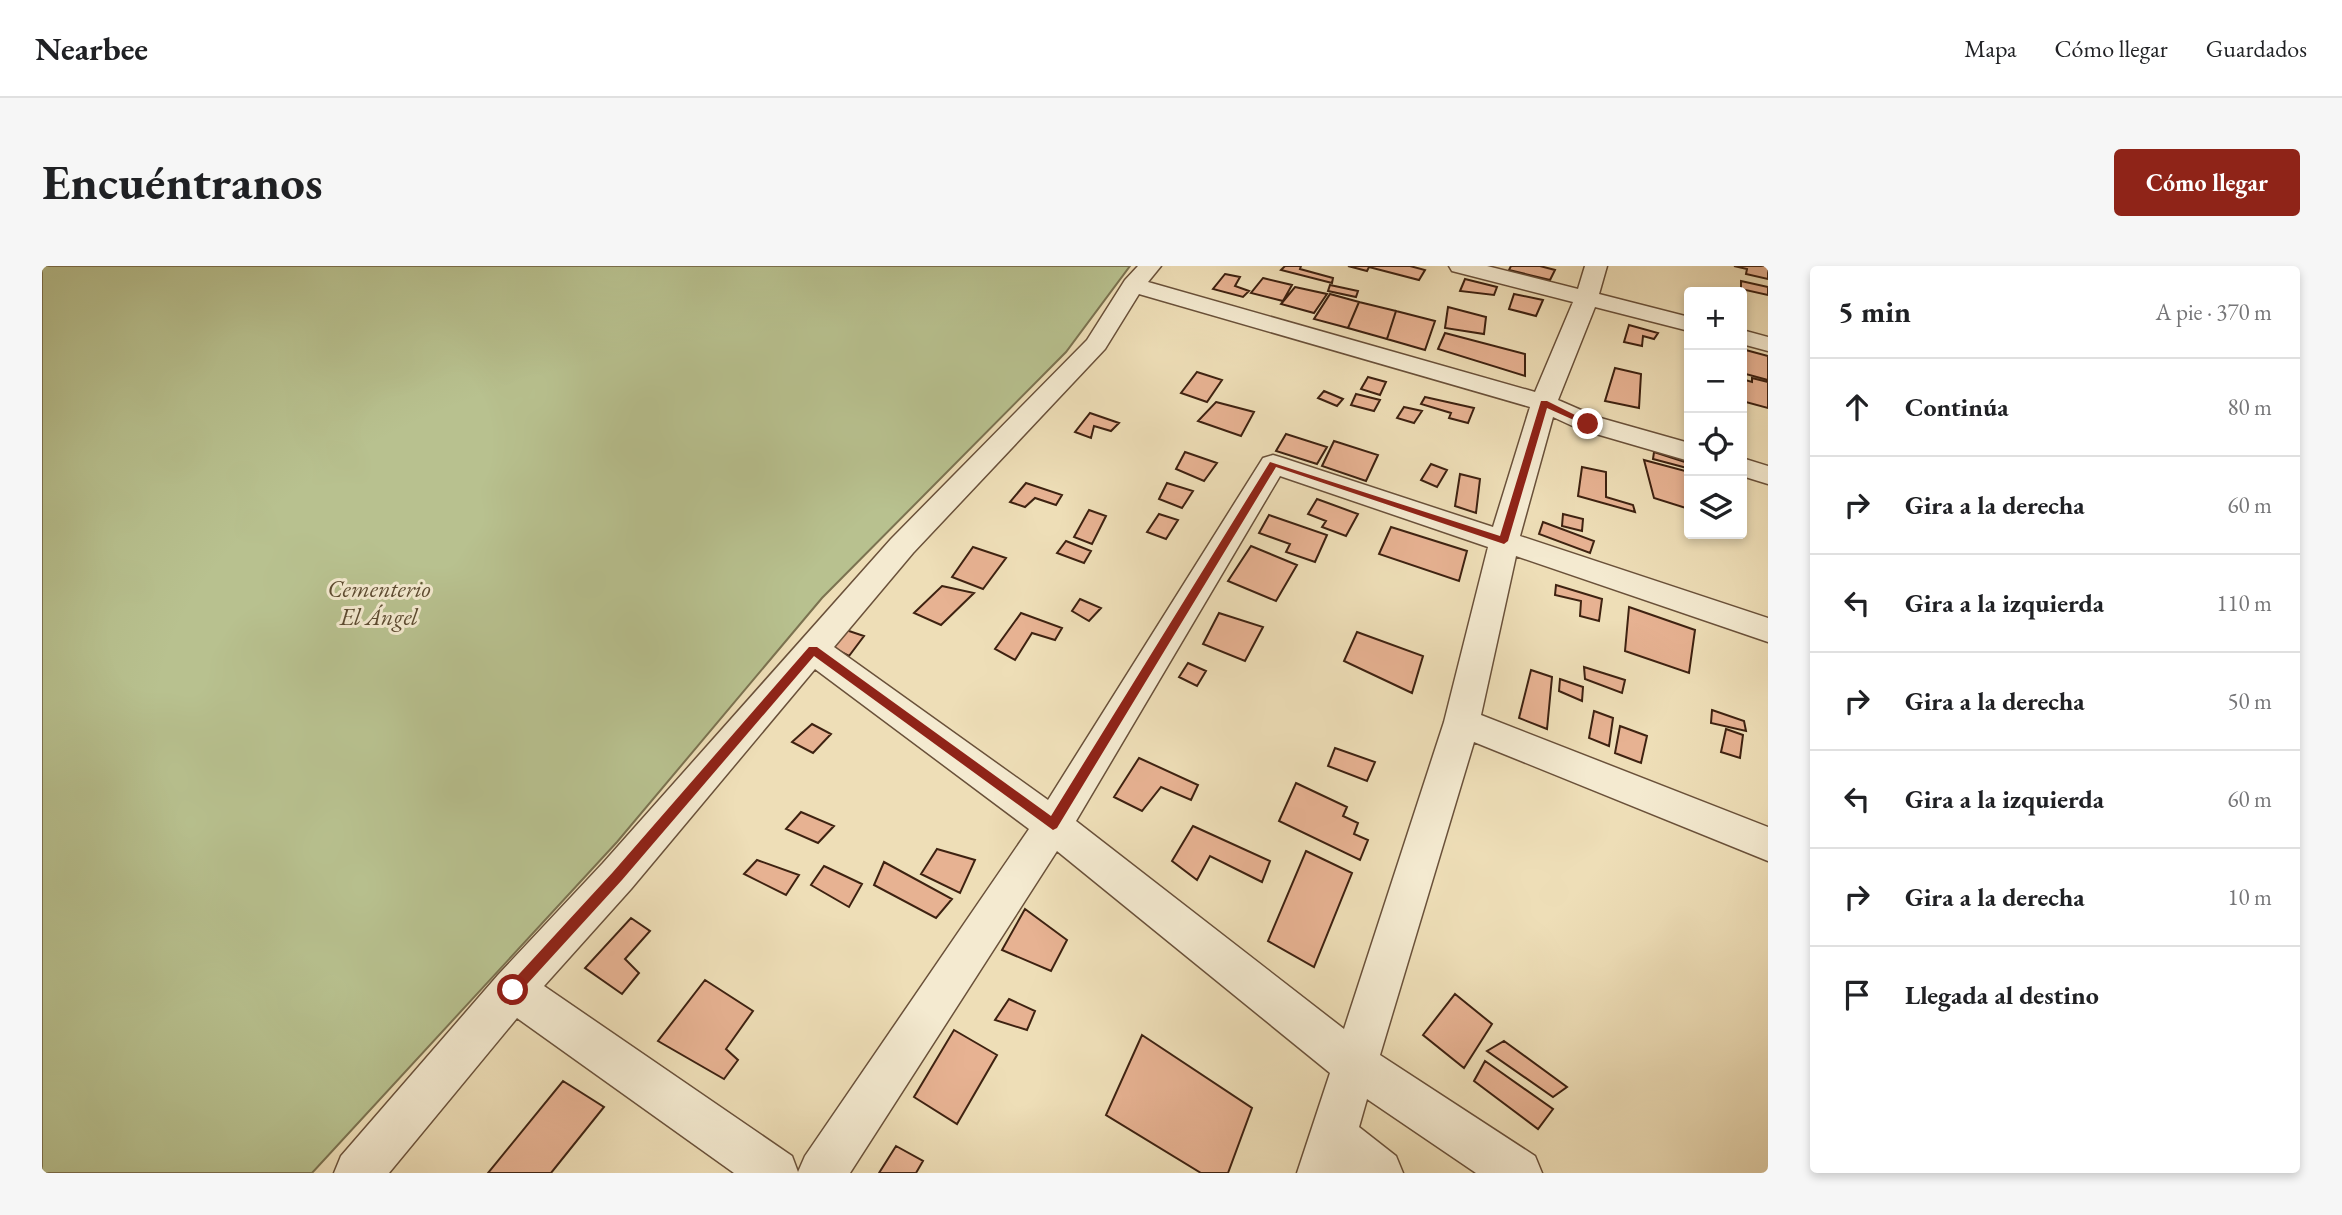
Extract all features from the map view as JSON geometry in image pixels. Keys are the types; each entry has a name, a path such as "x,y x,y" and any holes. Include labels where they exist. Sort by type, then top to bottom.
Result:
{"street":[{"path":"1460,266 1684,323"},
{"path":"1379,1173 1327,1155 1462,722 1504,541 1544,403 1587,297 1596,266"},
{"path":"358,1173 513,990 617,876 902,546 1096,344 1141,276 1544,403 1588,424 1684,451"},
{"path":"1747,338 1768,344"},
{"path":"1544,403 1590,408 1684,434"},
{"path":"1747,451 1768,457"},
{"path":"822,1173 1053,825 1273,464 1768,629"},
{"path":"1747,469 1768,475"},
{"path":"813,650 1053,825 1355,1065 1518,1173"},
{"path":"1462,722 1768,844"},
{"path":"513,990 775,1173"}],"green space":[{"name":"Cementerio El Ángel","path":"42,266 1130,266 1066,352 822,598 617,842 312,1173 42,1173"}],"building":[{"path":"1285,266 1301,266 1300,269 1333,278 1332,283 1281,270"},
{"path":"1348,266 1410,266 1425,270 1419,280 1369,267 1367,271"},
{"path":"1511,266 1540,266 1555,270 1550,280 1509,270"},
{"path":"1734,266 1768,266 1768,279 1746,274 1747,269"},
{"path":"1225,274 1240,277 1235,286 1249,291 1243,297 1213,289"},
{"path":"1263,278 1292,285 1283,301 1251,293"},
{"path":"1465,279 1497,287 1494,295 1460,291"},
{"path":"1741,281 1768,287 1768,295 1747,290 1747,287 1741,287"},
{"path":"1330,285 1358,291 1356,297 1328,291"},
{"path":"1295,287 1327,294 1314,313 1281,304"},
{"path":"1330,294 1359,302 1348,328 1314,319"},
{"path":"1514,294 1543,300 1536,316 1509,309"},
{"path":"1359,302 1396,311 1387,339 1348,328"},
{"path":"1448,307 1486,317 1484,334 1445,328"},
{"path":"1396,311 1435,321 1425,350 1387,339"},
{"path":"1629,325 1658,333 1654,339 1643,336 1642,346 1624,342"},
{"path":"1445,333 1525,354 1525,376 1438,349"},
{"path":"1747,350 1768,356 1768,380 1747,374"},
{"path":"1615,368 1641,374 1639,408 1605,401"},
{"path":"1197,372 1222,380 1207,402 1181,393"},
{"path":"1368,377 1386,382 1380,395 1361,389"},
{"path":"1752,378 1768,382 1768,408 1747,402 1747,380 1752,382"},
{"path":"1324,391 1343,399 1337,406 1318,398"},
{"path":"1356,394 1380,400 1374,411 1351,405"},
{"path":"1425,397 1474,408 1468,423 1449,418 1451,413 1421,404"},
{"path":"1216,402 1254,412 1241,436 1198,421"},
{"path":"1404,407 1422,411 1414,423 1397,418"},
{"path":"1090,413 1119,423 1111,431 1094,426 1091,438 1075,432"},
{"path":"1286,434 1327,447 1317,464 1276,451"},
{"path":"1334,441 1378,455 1366,481 1322,466"},
{"path":"1185,452 1217,463 1204,481 1176,469"},
{"path":"1654,452 1684,462 1684,467 1653,459"},
{"path":"1644,460 1684,471 1684,507 1654,498"},
{"path":"1431,464 1447,470 1437,487 1421,480"},
{"path":"1582,467 1606,472 1606,497 1633,505 1635,512 1578,496"},
{"path":"1460,474 1480,479 1476,513 1455,506"},
{"path":"1026,483 1062,495 1056,505 1035,498 1025,507 1010,502"},
{"path":"1167,483 1193,491 1182,508 1159,499"},
{"path":"1317,499 1358,514 1346,536 1322,527 1326,521 1308,514"},
{"path":"1089,510 1106,516 1092,544 1074,537"},
{"path":"1159,514 1178,520 1166,539 1147,532"},
{"path":"1563,514 1583,519 1582,531 1562,526"},
{"path":"1269,515 1327,535 1315,562 1286,552 1290,544 1259,533"},
{"path":"1543,522 1594,541 1590,553 1539,534"},
{"path":"1391,527 1467,551 1459,581 1379,554"},
{"path":"1066,541 1091,551 1084,563 1057,553"},
{"path":"1251,546 1297,565 1276,601 1228,581"},
{"path":"973,547 1006,558 983,589 952,577"},
{"path":"1556,585 1602,599 1599,621 1580,616 1581,601 1555,595"},
{"path":"942,586 974,593 941,625 914,613"},
{"path":"1080,599 1101,608 1089,621 1072,611"},
{"path":"1629,607 1695,630 1689,673 1625,651"},
{"path":"1021,613 1062,628 1055,640 1032,633 1015,660 995,649"},
{"path":"1219,613 1263,627 1245,661 1203,644"},
{"path":"846,630 864,636 849,656 828,645"},
{"path":"1357,632 1423,656 1412,693 1344,661"},
{"path":"1188,663 1206,671 1197,686 1179,677"},
{"path":"1584,667 1625,680 1622,693 1585,679"},
{"path":"1531,670 1552,677 1547,729 1519,718"},
{"path":"1560,679 1583,687 1582,701 1559,691"},
{"path":"1712,710 1744,721 1746,731 1711,723"},
{"path":"1594,711 1613,718 1609,746 1589,738"},
{"path":"812,724 831,734 813,753 792,742"},
{"path":"1620,726 1647,736 1641,763 1615,753"},
{"path":"1726,729 1743,735 1740,758 1721,752"},
{"path":"1335,748 1375,762 1367,781 1328,766"},
{"path":"1139,758 1198,785 1191,800 1161,787 1142,811 1114,797"},
{"path":"1296,783 1347,807 1343,816 1358,823 1354,834 1368,840 1360,860 1279,821"},
{"path":"801,812 834,826 818,843 786,829"},
{"path":"1193,826 1270,861 1262,882 1210,856 1197,880 1172,861"},
{"path":"937,849 975,860 960,893 921,874"},
{"path":"1306,851 1352,873 1314,967 1268,941"},
{"path":"757,860 799,875 786,895 744,874"},
{"path":"884,862 952,899 936,918 874,885"},
{"path":"824,866 862,884 849,907 811,885"},
{"path":"1025,909 1067,940 1051,971 1002,950"},
{"path":"631,918 650,931 625,959 639,973 622,994 585,968"},
{"path":"705,980 753,1011 726,1049 738,1060 724,1079 658,1041"},
{"path":"1455,994 1492,1024 1464,1068 1423,1035"},
{"path":"1009,999 1035,1011 1027,1030 995,1020"},
{"path":"954,1030 997,1055 957,1124 914,1097"},
{"path":"1142,1035 1252,1108 1228,1173 1201,1173 1106,1115"},
{"path":"1504,1041 1567,1087 1553,1097 1487,1051"},
{"path":"1485,1061 1553,1109 1538,1129 1474,1081"},
{"path":"563,1081 604,1107 551,1173 488,1173"},
{"path":"896,1146 923,1161 916,1173 879,1173"}],"route":[{"path":"513,990 617,876 813,650 1053,825 1273,464 1504,541 1544,403 1588,424"}]}
